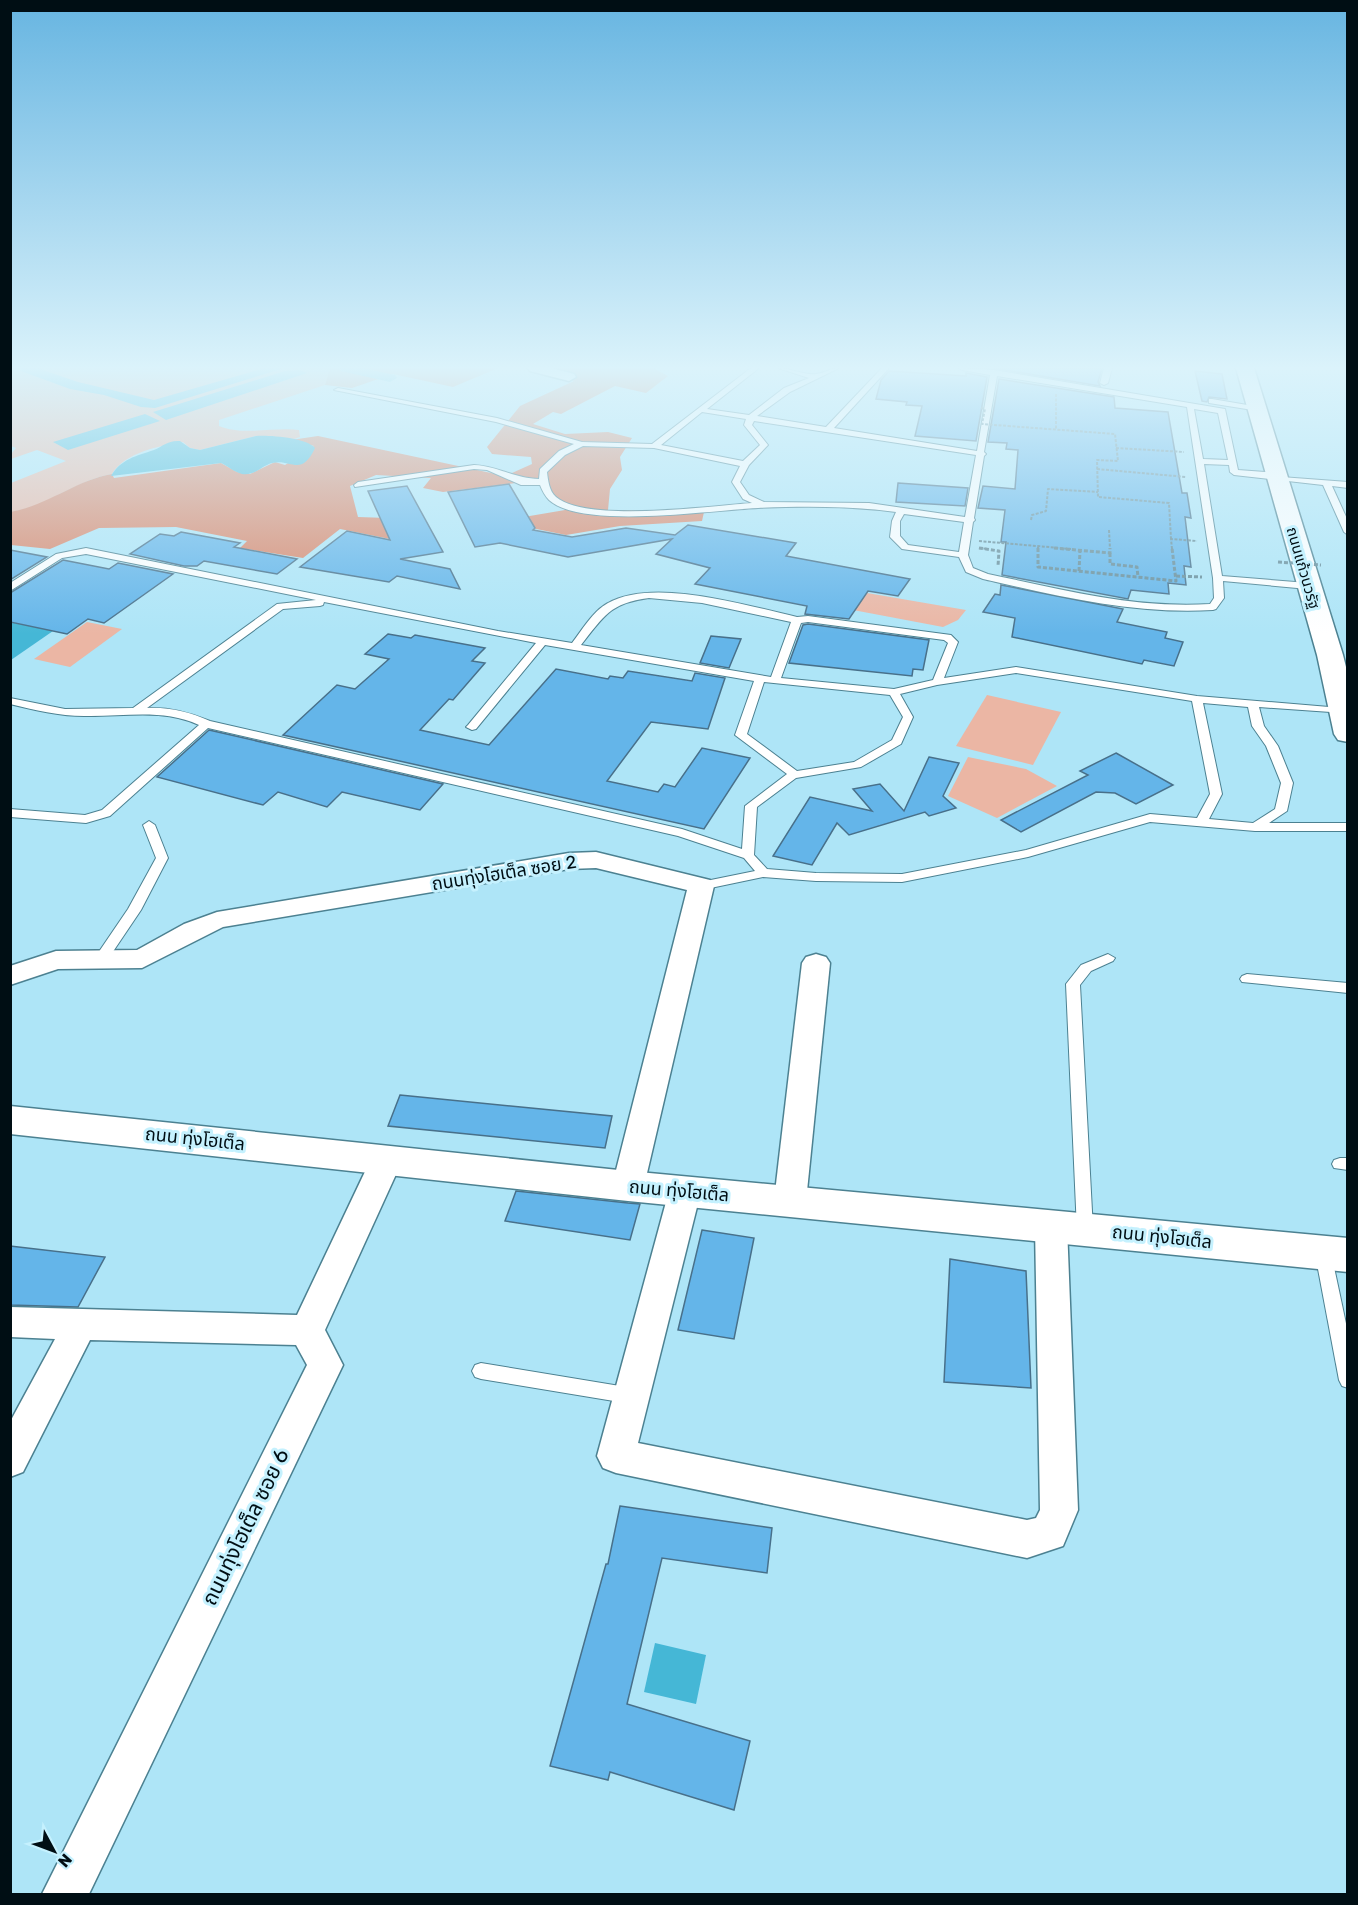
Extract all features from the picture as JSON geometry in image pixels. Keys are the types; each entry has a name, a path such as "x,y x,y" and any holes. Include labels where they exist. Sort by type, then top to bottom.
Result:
{"street":[{"name":"ถนนแก้วนวรัฐ","path":"1272,457 1308,586 1339,657 1341,711 1347,734"},
{"name":"ถนนทุ่งโฮเต็ล ซอย 2","path":"10,976 56,960 142,959 193,930 217,920 569,861 596,860 701,886"},
{"path":"628,1186 701,886"},
{"path":"790,1201 816,963"},
{"name":"ถนน ทุ่งโฮเต็ล","path":"10,1120 628,1186 1335,1254"},
{"path":"10,1322 79,1327 249,1326 307,1331 387,1159"},
{"path":"685,1191 616,1456 1027,1539 1049,1533 1059,1510 1068,1228"},
{"path":"10,1460 79,1327"},
{"name":"ถนนทุ่งโฮเต็ล ซอย 6","path":"65,1894 325,1365 307,1331"}],"lane":[{"path":"558,457 551,461 543,471 544,482 554,500 566,507 588,512 612,514 763,505 837,504 902,510 970,520"},
{"path":"709,457 745,464"},
{"path":"752,457 745,464 736,482 746,497 763,505"},
{"path":"981,457 964,547 970,570 995,578 1104,599 1176,609 1213,607 1219,598 1218,578 1199,457 1232,463"},
{"path":"1231,457 1234,472 1347,485"},
{"path":"358,485 474,467 488,468 521,482 544,482"},
{"path":"1327,484 1347,532"},
{"path":"902,510 896,521 895,537 905,547 964,547"},
{"path":"10,588 59,556 86,552 573,647 775,681 894,692 938,682 1016,670 1197,699 1341,711"},
{"path":"1218,578 1308,586"},
{"path":"573,647 611,604 639,595 672,595 797,620 808,619 886,627 947,637 952,642 938,682"},
{"path":"137,710 280,606 335,601"},
{"path":"775,681 797,620"},
{"path":"472,727 543,641"},
{"path":"759,678 741,735 795,775"},
{"path":"748,855 751,806 795,775 857,765 897,742 908,717 894,692"},
{"path":"1197,699 1216,794 1201,823"},
{"path":"10,701 65,712 137,710 191,715 206,724 682,833 748,855 763,873"},
{"path":"1253,704 1258,726 1272,746 1287,783 1281,811 1255,827"},
{"path":"10,813 86,819 106,813 206,724"},
{"path":"701,886 763,873 816,877 902,878 1028,853 1150,818 1255,827 1347,827"},
{"path":"101,959 134,910 162,858 162,851 151,837 149,825"},
{"path":"1068,1228 1073,984 1086,968 1108,958"},
{"path":"1247,979 1347,988"},
{"path":"1335,1254 1347,1380"},
{"path":"481,1371 632,1396"}],"path":[{"path":"1038,546 1038,567 1176,581 1169,503 1098,497 1097,460 1118,461 1117,457"},
{"path":"1098,469 1203,478"},
{"path":"1031,520 1032,516 1046,511 1048,489 1098,492"},
{"path":"1109,530 1110,564 1137,567 1138,577"},
{"path":"1171,539 1213,543"},
{"path":"964,547 1038,546 1110,553"},
{"path":"964,547 999,551 997,566 1004,567"},
{"path":"1079,571 1080,550"},
{"path":"1278,562 1322,565"},
{"path":"1176,576 1218,578"}],"shaded area":[{"path":"55,457 131,457 118,466 112,474 86,482 37,505 11,512 11,483 66,461"},
{"path":"297,457 416,457 505,476 532,464 531,457 620,457 622,470 610,489 608,510 704,512 702,521 620,526 566,535 512,524 512,519 565,510 539,480 443,492 423,488 431,478 376,475 350,486 358,517 417,519 395,540 340,529 303,558 240,548 247,541 176,527 99,528 50,549 11,545 10,512 24,509 86,482 112,474 114,478 221,463 237,472 250,474 275,462 285,465"},
{"path":"867,593 966,610 958,620 943,627 853,610"},
{"path":"87,622 122,629 70,667 34,659"},
{"path":"987,695 1061,712 1033,765 956,746"},
{"path":"968,757 1026,769 1057,786 997,818 948,796"}],"water":[{"path":"136,457 310,457 300,465 272,463 247,474 239,473 221,463 111,476 119,466"},
{"path":"10,622 53,631 11,660"},
{"path":"655,1643 706,1655 696,1704 644,1692"}],"building":[{"path":"1017,457 1176,457 1182,493 1187,493 1191,518 1185,517 1191,567 1184,566 1186,585 1168,583 1169,594 1131,590 1128,599 1002,575 1006,542 1001,542 1005,510 978,508 983,486 1015,489"},
{"path":"898,483 968,488 965,506 896,502"},
{"path":"509,484 535,528 533,530 572,537 626,528 675,535 688,525 796,543 786,556 910,579 898,596 868,591 849,619 805,614 807,606 695,584 710,568 656,554 672,539 568,557 500,543 475,547 448,492"},
{"path":"407,486 443,552 400,559 450,569 460,589 397,576 389,582 300,567 347,531 390,540 368,491"},
{"path":"181,532 240,543 234,547 297,559 277,574 204,561 197,566 184,566 130,554 160,534 174,536"},
{"path":"10,550 47,557 10,580"},
{"path":"63,560 109,569 118,563 173,574 104,623 88,619 67,634 10,622 10,593"},
{"path":"1001,585 1123,609 1117,622 1167,632 1165,638 1183,642 1174,666 1144,660 1142,664 1012,637 1015,618 983,612 995,594 1000,595"},
{"path":"803,625 929,640 923,670 913,669 912,676 789,663"},
{"path":"388,634 411,638 415,635 485,648 472,661 485,663 453,700 449,699 420,730 489,745 556,669 608,679 610,676 623,678 628,671 692,681 695,673 725,678 708,729 651,722 607,781 658,792 664,784 675,787 702,748 750,758 704,829 283,735 337,685 355,689 389,659 365,654"},
{"path":"711,636 741,639 729,668 700,663"},
{"path":"209,730 443,784 420,810 342,792 327,807 278,792 263,805 157,777"},
{"path":"1116,753 1173,785 1136,804 1115,793 1096,792 1021,832 1001,820 1088,775 1080,771"},
{"path":"929,757 959,763 943,796 956,808 929,816 925,812 849,835 837,823 812,865 773,856 810,797 872,811 853,789 880,784 904,811"},
{"path":"400,1095 612,1116 605,1148 388,1126"},
{"path":"516,1191 640,1204 630,1240 505,1221"},
{"path":"702,1230 754,1238 734,1339 678,1330"},
{"path":"10,1246 105,1257 78,1307 10,1305"},
{"path":"950,1259 1026,1271 1031,1388 944,1382"},
{"path":"620,1506 772,1528 767,1573 662,1558 627,1704 750,1741 734,1810 610,1772 608,1780 550,1766 606,1564 608,1564"}]}
